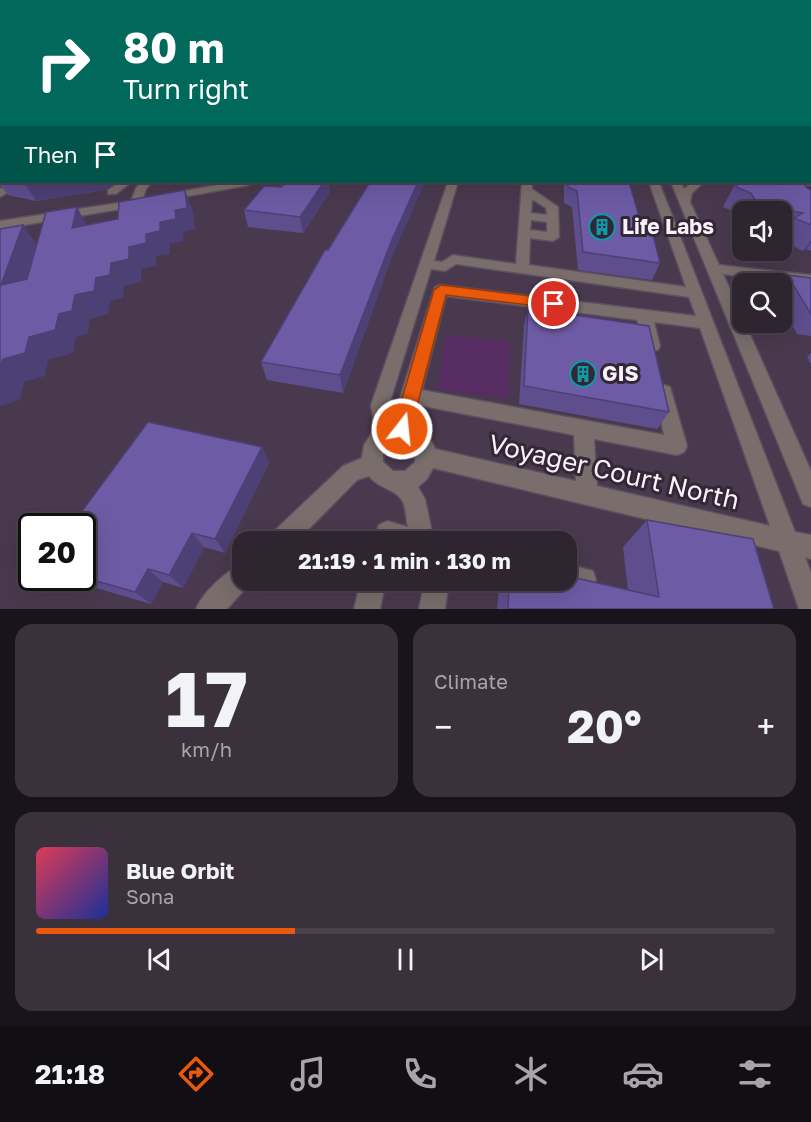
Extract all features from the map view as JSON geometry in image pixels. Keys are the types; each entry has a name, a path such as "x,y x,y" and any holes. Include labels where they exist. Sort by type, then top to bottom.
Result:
{"street":[{"path":"0,194 19,183"},
{"path":"112,192 125,183"},
{"path":"146,183 141,188 147,201"},
{"path":"0,225 244,183"},
{"path":"394,430 380,405 453,183"},
{"path":"654,183 811,606"},
{"path":"677,183 686,200 811,496"},
{"path":"686,200 687,192 698,183"},
{"path":"522,269 527,186"},
{"path":"524,233 553,237 552,207 527,186"},
{"path":"525,216 553,219"},
{"path":"427,264 445,267 453,259 695,293"},
{"path":"714,269 811,280"},
{"path":"420,531 414,499 400,481 381,475 371,457 374,443 394,430 411,396 441,290 705,323"},
{"path":"644,315 655,358"},
{"path":"411,396 677,446 661,380"},
{"path":"583,428 587,494"},
{"path":"394,430 410,430 423,441 427,457 418,473 400,481"},
{"name":"Voyager Court North","path":"427,457 811,547"},
{"path":"290,531 350,473 373,464"},
{"path":"209,609 232,587"},
{"path":"367,609 371,591"},
{"path":"432,609 435,591"}],"shaded area":[{"path":"0,183 796,183 811,191 811,609 0,609"},
{"path":"446,334 510,342 509,398 437,389"}],"building":[{"path":"14,183 43,183 26,185"},
{"path":"287,183 323,183 300,217 244,210 264,186 281,187"},
{"path":"369,183 418,183 391,242 340,375 261,362 325,250 328,250"},
{"name":"Life Labs","path":"568,183 629,183 643,230 652,231 660,263 583,252 577,191 568,187"},
{"path":"742,183 803,183 811,190 811,225 794,218 803,213 792,211 792,201 756,201 751,193 734,186"},
{"path":"185,190 187,208 175,210 176,219 160,222 160,231 146,234 146,243 129,247 129,259 111,263 110,275 96,278 94,291 75,295 72,311 59,314 55,330 29,337 25,353 3,359 0,368 0,229 23,225 1,285 27,279 46,212 77,207 72,228 118,219 119,202"},
{"path":"792,276 811,278 811,314 792,283"},
{"name":"GIS","path":"528,308 649,326 669,412 524,386"},
{"path":"148,422 262,447 215,539 192,533 169,575 148,569 135,592 96,581 96,513 81,513"},
{"path":"647,520 753,539 774,609 508,609 509,591 577,591 577,578 659,597"}],"place":[{"name":"Life Labs","path":"602,227"},
{"name":"GIS","path":"583,374"}],"route":[{"path":"402,429 441,290 554,304"}]}
